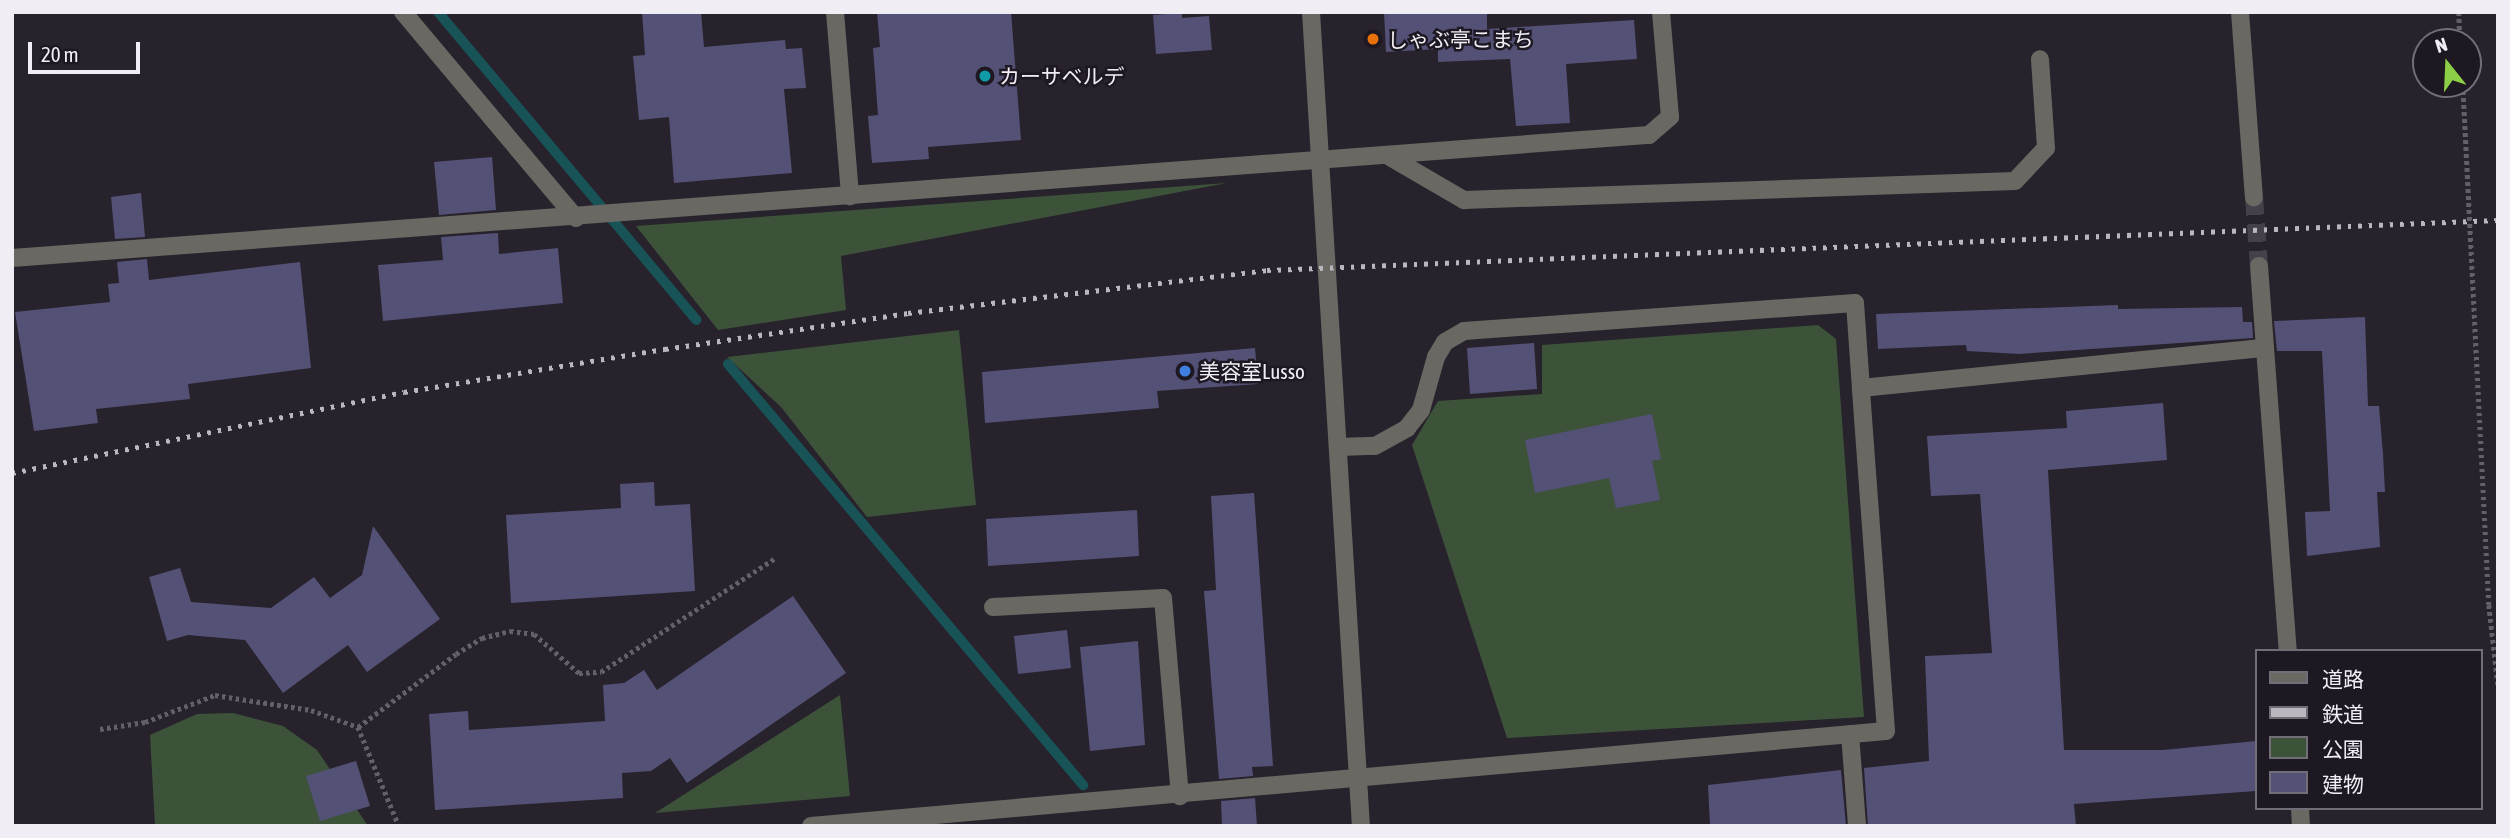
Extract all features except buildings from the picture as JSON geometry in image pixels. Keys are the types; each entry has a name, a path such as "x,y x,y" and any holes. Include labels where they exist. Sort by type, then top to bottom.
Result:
{"street":[{"path":"403,12 576,218"},
{"path":"835,12 849,196"},
{"path":"1311,12 1360,826"},
{"path":"12,258 1320,163 1649,135 1670,117 1661,12"},
{"path":"2240,12 2254,197"},
{"path":"1390,157 1464,200 2015,180 2046,148 2040,59"},
{"path":"2259,266 2288,649"},
{"path":"811,826 884,823 1886,731 1855,303 1464,331 1446,342 1436,356 1421,410 1407,428 1375,446 1338,447"},
{"path":"1861,388 2264,348"},
{"path":"993,607 1163,598 1180,796"},
{"path":"1850,734 1857,826"}],"path":[{"path":"2464,98 2489,605 2498,684"},
{"path":"358,727 456,654 482,638 510,631 541,638 579,673 601,672 777,557"},
{"path":"100,729 145,722 215,695 311,710 358,727 400,826"}],"green space":[{"path":"1227,183 841,256 846,310 718,330 636,226"},
{"path":"1818,325 1836,339 1864,717 1507,738 1412,445 1438,401 1542,394 1542,345"},
{"path":"959,330 976,505 867,517 781,407 727,357"},
{"path":"840,695 850,796 655,813"},
{"path":"233,713 283,726 317,750 368,826 155,826 150,735 197,714"}],"waterway":[{"path":"438,12 696,320"},
{"path":"728,364 1083,785"}],"tunnel":[{"path":"2254,197 2259,266"}],"railway":[{"path":"12,473 404,392 665,349 908,313 1267,270 2498,220"}],"place":[{"name":"しゃぶ亭こまち","path":"1373,39"},
{"name":"カーサベルデ","path":"985,76"},
{"name":"美容室Lusso","path":"1185,371"}]}
